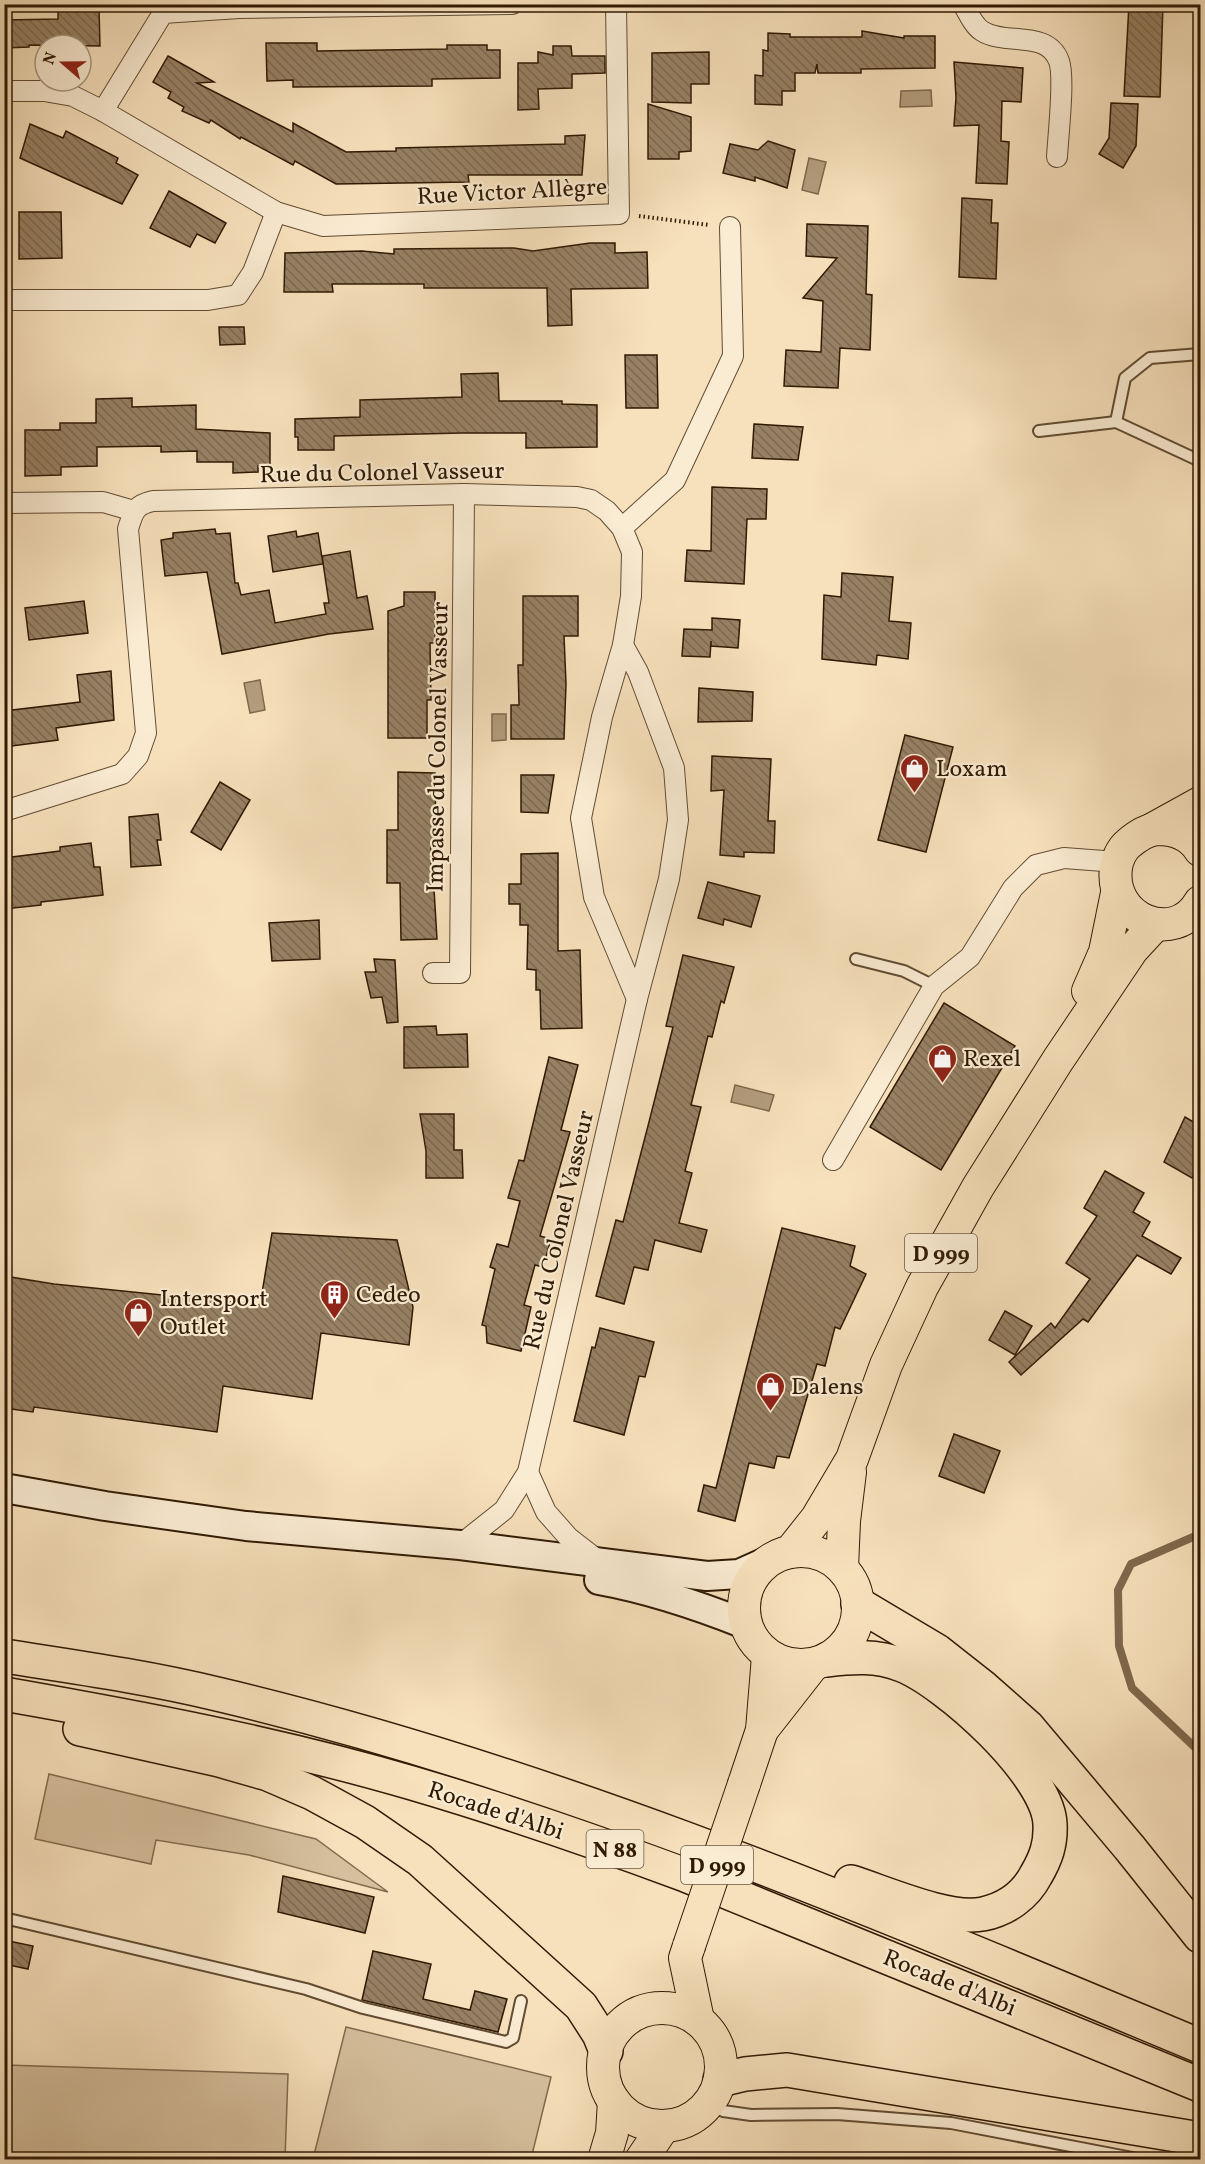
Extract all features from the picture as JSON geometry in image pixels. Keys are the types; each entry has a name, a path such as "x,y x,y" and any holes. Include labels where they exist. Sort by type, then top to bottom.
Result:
{"highway":[{"path":"858,1604 937,1651 1028,1727 1130,1847 1200,1936"},
{"name":"Rocade d'Albi","path":"4,1656 102,1671 216,1694 426,1750 563,1794 754,1864 1200,2046"},
{"path":"754,1864 795,1863 952,1914 982,1914 1011,1905 1032,1884 1047,1855 1050,1822 1040,1791 1015,1756 985,1725 927,1676 901,1664 866,1656 819,1662"},
{"name":"Rocade d'Albi","path":"4,1694 145,1718 305,1755 411,1783 534,1821 683,1874 1200,2085"},
{"path":"4,1706 20,1716 208,1757 268,1774 312,1793 366,1822 420,1860 581,2006 599,2034 606,2051"},
{"path":"714,2091 745,2074 787,2070 1200,2139"}],"main road":[{"path":"1200,803 1137,836 1124,847 1117,862 1114,878 1117,893 1124,905 1143,920 1156,924 1171,923 1185,918 1197,908 1200,902"},
{"path":"1153,829 1170,830 1186,836 1200,850"},
{"name":"D 999","path":"1058,1060 1105,951 1117,893"},
{"name":"D 999","path":"779,1556 817,1518 852,1460 886,1365 922,1287 978,1187 1058,1060 1132,950 1156,924"},
{"name":"D 999","path":"842,1568 844,1521 852,1460"},
{"path":"4,1488 105,1506 246,1526 460,1545 706,1576 740,1574 779,1556 809,1551 827,1557 842,1568 856,1591 858,1604 857,1618 850,1637 837,1653 819,1662 797,1666 782,1663 768,1656 753,1642 745,1624 744,1595 749,1582 757,1570 779,1556"},
{"path":"4,1506 141,1530 286,1548 436,1560 562,1574 627,1585 699,1606 745,1624"},
{"name":"D 999","path":"687,1952 762,1730 768,1656"},
{"name":"D 999","path":"762,1730 819,1662"},
{"path":"650,2010 687,1952"},
{"path":"687,1952 698,2020"},
{"path":"671,2009 698,2020 710,2032 718,2047 721,2063 714,2091 700,2113 683,2123 664,2126 649,2125 635,2120 614,2101 606,2085 603,2068 606,2051 613,2035 625,2022 650,2010 671,2009"},
{"path":"604,2160 612,2133 614,2101"},
{"path":"641,2160 664,2126"}],"street":[{"path":"103,111 163,13 239,8 512,4"},
{"name":"Rue Victor Allègre","path":"4,91 44,91 74,96 276,212 323,226 619,214 616,4"},
{"path":"963,4 980,30 993,36 1037,41 1051,47 1060,62 1057,157"},
{"path":"4,300 208,300 238,295 253,272 276,212"},
{"path":"622,528 675,480 733,356 730,227"},
{"name":"Rue du Colonel Vasseur","path":"134,511 142,503 153,501 464,494 577,497 591,500 607,511 622,528 632,552 632,596 623,645 602,717 581,818 594,897 637,999"},
{"name":"Impasse du Colonel Vasseur","path":"433,973 460,973 464,494"},
{"path":"4,503 103,502 134,511 128,529 146,733 138,756 122,774 4,811"},
{"name":"Rue du Colonel Vasseur","path":"460,1545 504,1510 528,1472 637,999 669,879 678,820 674,768 638,672 623,645"},
{"path":"833,1160 934,986 970,957 1013,888 1036,865 1065,858 1117,862"},
{"path":"528,1472 546,1512 569,1538 602,1563"}],"lane":[{"path":"1116,422 1125,378 1150,358 1200,354"},
{"path":"1039,431 1116,422 1200,461"},
{"path":"856,959 904,971 934,986"},
{"path":"4,1918 306,1989 363,2008 506,2042 513,2038 522,2001"},
{"path":"714,2091 723,2111 751,2115 837,2114 951,2123 1143,2160"}],"path":[{"path":"619,214 730,227"}],"shaded area":[{"path":"931,90 932,106 900,107 901,91"},
{"path":"809,158 826,162 818,194 802,190"},
{"path":"260,680 265,710 250,713 244,683"},
{"path":"492,714 506,714 506,740 492,741"},
{"path":"735,1085 774,1095 769,1111 731,1102"},
{"path":"49,1774 316,1839 388,1892 249,1855 156,1840 151,1864 35,1839"},
{"path":"346,2027 551,2077 531,2159 313,2159"},
{"path":"5,2065 288,2074 285,2159 5,2159"}],"building":[{"path":"1129,4 1163,4 1160,97 1124,96"},
{"path":"58,9 99,9 100,46 93,46 93,33 33,33 33,45 4,48 4,20 58,19"},
{"path":"862,31 904,38 904,36 935,36 935,68 861,69 861,73 818,73 817,64 815,73 795,73 795,91 782,91 782,105 755,104 755,75 763,76 763,50 768,51 768,33 790,34 790,37 862,37"},
{"path":"266,43 317,43 317,51 447,49 447,45 487,45 487,50 500,50 500,78 432,79 432,86 293,87 293,80 267,81"},
{"path":"553,46 571,46 572,56 605,56 605,73 572,74 572,88 538,89 539,109 518,110 518,63 538,63 538,52 553,55"},
{"path":"709,52 709,84 691,84 691,103 652,102 652,53"},
{"path":"168,56 214,82 197,83 293,132 293,123 346,152 396,151 396,148 565,144 565,136 585,135 582,175 468,175 469,182 336,184 295,161 293,165 241,137 240,139 211,120 209,123 182,111 184,107 168,98 171,92 153,82"},
{"path":"954,62 1023,68 1021,102 1002,101 1001,141 1009,142 1007,184 976,183 979,125 954,126 956,98"},
{"path":"1111,103 1138,104 1136,146 1123,168 1099,154 1109,138"},
{"path":"648,104 691,117 691,151 679,152 679,159 648,159"},
{"path":"30,124 63,138 66,131 118,158 116,163 138,175 122,204 20,158"},
{"path":"768,141 795,150 787,188 755,177 755,181 723,173 730,144 758,150"},
{"path":"169,191 226,223 215,243 197,234 190,247 150,228"},
{"path":"962,198 992,200 991,223 998,223 996,279 959,277"},
{"path":"19,212 61,212 62,258 19,259"},
{"path":"807,224 868,226 866,294 872,295 870,350 840,348 838,388 784,386 786,350 821,352 823,301 803,298 837,258 806,256"},
{"path":"590,243 615,243 615,253 647,252 648,288 571,289 572,325 548,326 547,288 424,288 424,284 332,284 333,292 284,292 285,253 362,251 394,254 394,249 514,248 533,251"},
{"path":"219,327 244,327 245,344 220,345"},
{"path":"625,355 657,355 658,408 626,408"},
{"path":"498,373 499,401 562,401 562,404 597,405 597,447 526,448 526,433 462,433 334,436 334,450 298,450 295,419 360,417 360,400 462,397 461,374"},
{"path":"132,398 132,407 196,405 196,429 270,433 270,466 258,466 258,472 233,473 233,462 197,462 197,451 161,452 161,446 97,447 97,466 61,467 61,475 25,476 25,430 60,430 60,423 96,423 96,399"},
{"path":"754,424 803,427 798,460 752,458"},
{"path":"712,487 767,489 766,519 747,519 744,584 685,581 687,550 711,551"},
{"path":"215,529 216,534 230,533 235,583 238,583 241,595 269,590 275,623 326,614 324,603 329,603 322,556 350,551 357,598 367,596 373,629 329,634 222,654 207,572 165,576 161,540 173,538 173,533"},
{"path":"296,531 297,537 318,533 323,564 273,572 268,536"},
{"path":"842,573 893,577 889,621 911,623 908,659 877,655 876,665 822,659 824,595 841,597"},
{"path":"404,592 435,592 435,643 430,643 431,700 427,700 427,738 388,738 388,611 404,606"},
{"path":"523,596 578,596 578,636 564,636 566,684 564,739 511,739 511,705 519,705 518,665 523,665"},
{"path":"84,601 88,633 29,640 25,608"},
{"path":"712,618 740,620 738,648 711,646 711,641 710,657 682,656 684,629 712,630"},
{"path":"111,671 114,720 56,728 58,740 4,747 4,711 80,702 77,675"},
{"path":"699,688 753,692 752,721 698,722"},
{"name":"Loxam","path":"905,735 953,747 926,852 878,840"},
{"path":"712,756 771,759 768,821 775,821 774,853 744,852 744,857 720,855 724,790 711,791"},
{"path":"398,772 435,773 436,842 431,842 431,889 434,889 437,939 401,940 400,883 387,883 387,830 398,830"},
{"path":"521,775 554,775 548,813 521,812"},
{"path":"220,782 250,800 221,850 191,832"},
{"path":"158,814 161,840 157,840 161,865 131,867 129,817"},
{"path":"91,843 94,867 100,867 103,895 4,909 4,858 60,851 60,847"},
{"path":"558,853 558,951 580,950 582,1028 541,1029 540,990 536,990 536,970 527,969 528,925 520,925 520,904 509,904 509,884 521,884 521,854"},
{"path":"708,882 760,896 751,927 724,919 723,925 698,918"},
{"path":"319,920 320,959 272,961 269,923"},
{"path":"683,955 734,967 724,1003 721,1001 712,1037 708,1036 691,1105 701,1107 685,1171 692,1173 679,1223 707,1230 701,1252 655,1240 648,1270 634,1267 624,1304 596,1296 616,1220 623,1222 649,1122 673,1027 666,1026"},
{"path":"374,959 395,960 398,1022 387,1023 382,997 371,998 365,972 376,972"},
{"path":"944,1003 1015,1046 941,1170 870,1127"},
{"path":"436,1026 437,1035 467,1034 468,1067 404,1068 404,1027"},
{"path":"549,1057 578,1065 561,1130 570,1132 540,1236 551,1239 543,1267 535,1265 524,1305 531,1307 521,1351 487,1343 486,1326 482,1325 495,1269 490,1267 497,1244 508,1247 520,1201 508,1198 519,1160 524,1161"},
{"path":"420,1114 454,1114 454,1150 462,1150 463,1178 426,1178 426,1151"},
{"path":"1185,1117 1200,1126 1200,1164 1192,1178 1164,1162"},
{"path":"1105,1171 1144,1193 1133,1212 1150,1222 1142,1236 1181,1258 1171,1274 1137,1255 1088,1322 1083,1319 1021,1375 1009,1362 1051,1323 1055,1328 1090,1279 1066,1263 1097,1216 1084,1208"},
{"name":"Dalens","path":"782,1228 855,1246 850,1266 866,1274 840,1329 835,1327 825,1366 817,1364 789,1458 777,1456 774,1468 749,1463 735,1521 698,1511 704,1485 716,1488"},
{"path":"272,1233 397,1240 413,1307 409,1345 321,1333 312,1399 223,1386 217,1432 34,1407 33,1412 4,1408 4,1276 54,1284 260,1305"},
{"path":"1005,1311 1032,1326 1015,1355 989,1340"},
{"path":"600,1328 654,1342 645,1377 639,1376 624,1435 574,1421 592,1347 595,1348"},
{"path":"954,1434 1000,1451 984,1493 939,1476"},
{"path":"283,1876 374,1897 365,1933 278,1912"},
{"path":"4,1940 33,1946 28,1969 4,1964"},
{"path":"373,1951 431,1964 423,1999 470,2010 475,1991 507,1999 498,2032 362,2000"}],"waterway":[{"path":"1200,1534 1131,1564 1118,1590 1119,1646 1132,1688 1200,1752"}],"place":[{"name":"Loxam","path":"915,794"},
{"name":"Rexel","path":"942,1084"},
{"name":"Cedeo","path":"335,1320"},
{"name":"Intersport Outlet","path":"139,1338"},
{"name":"Dalens","path":"770,1412"}]}
